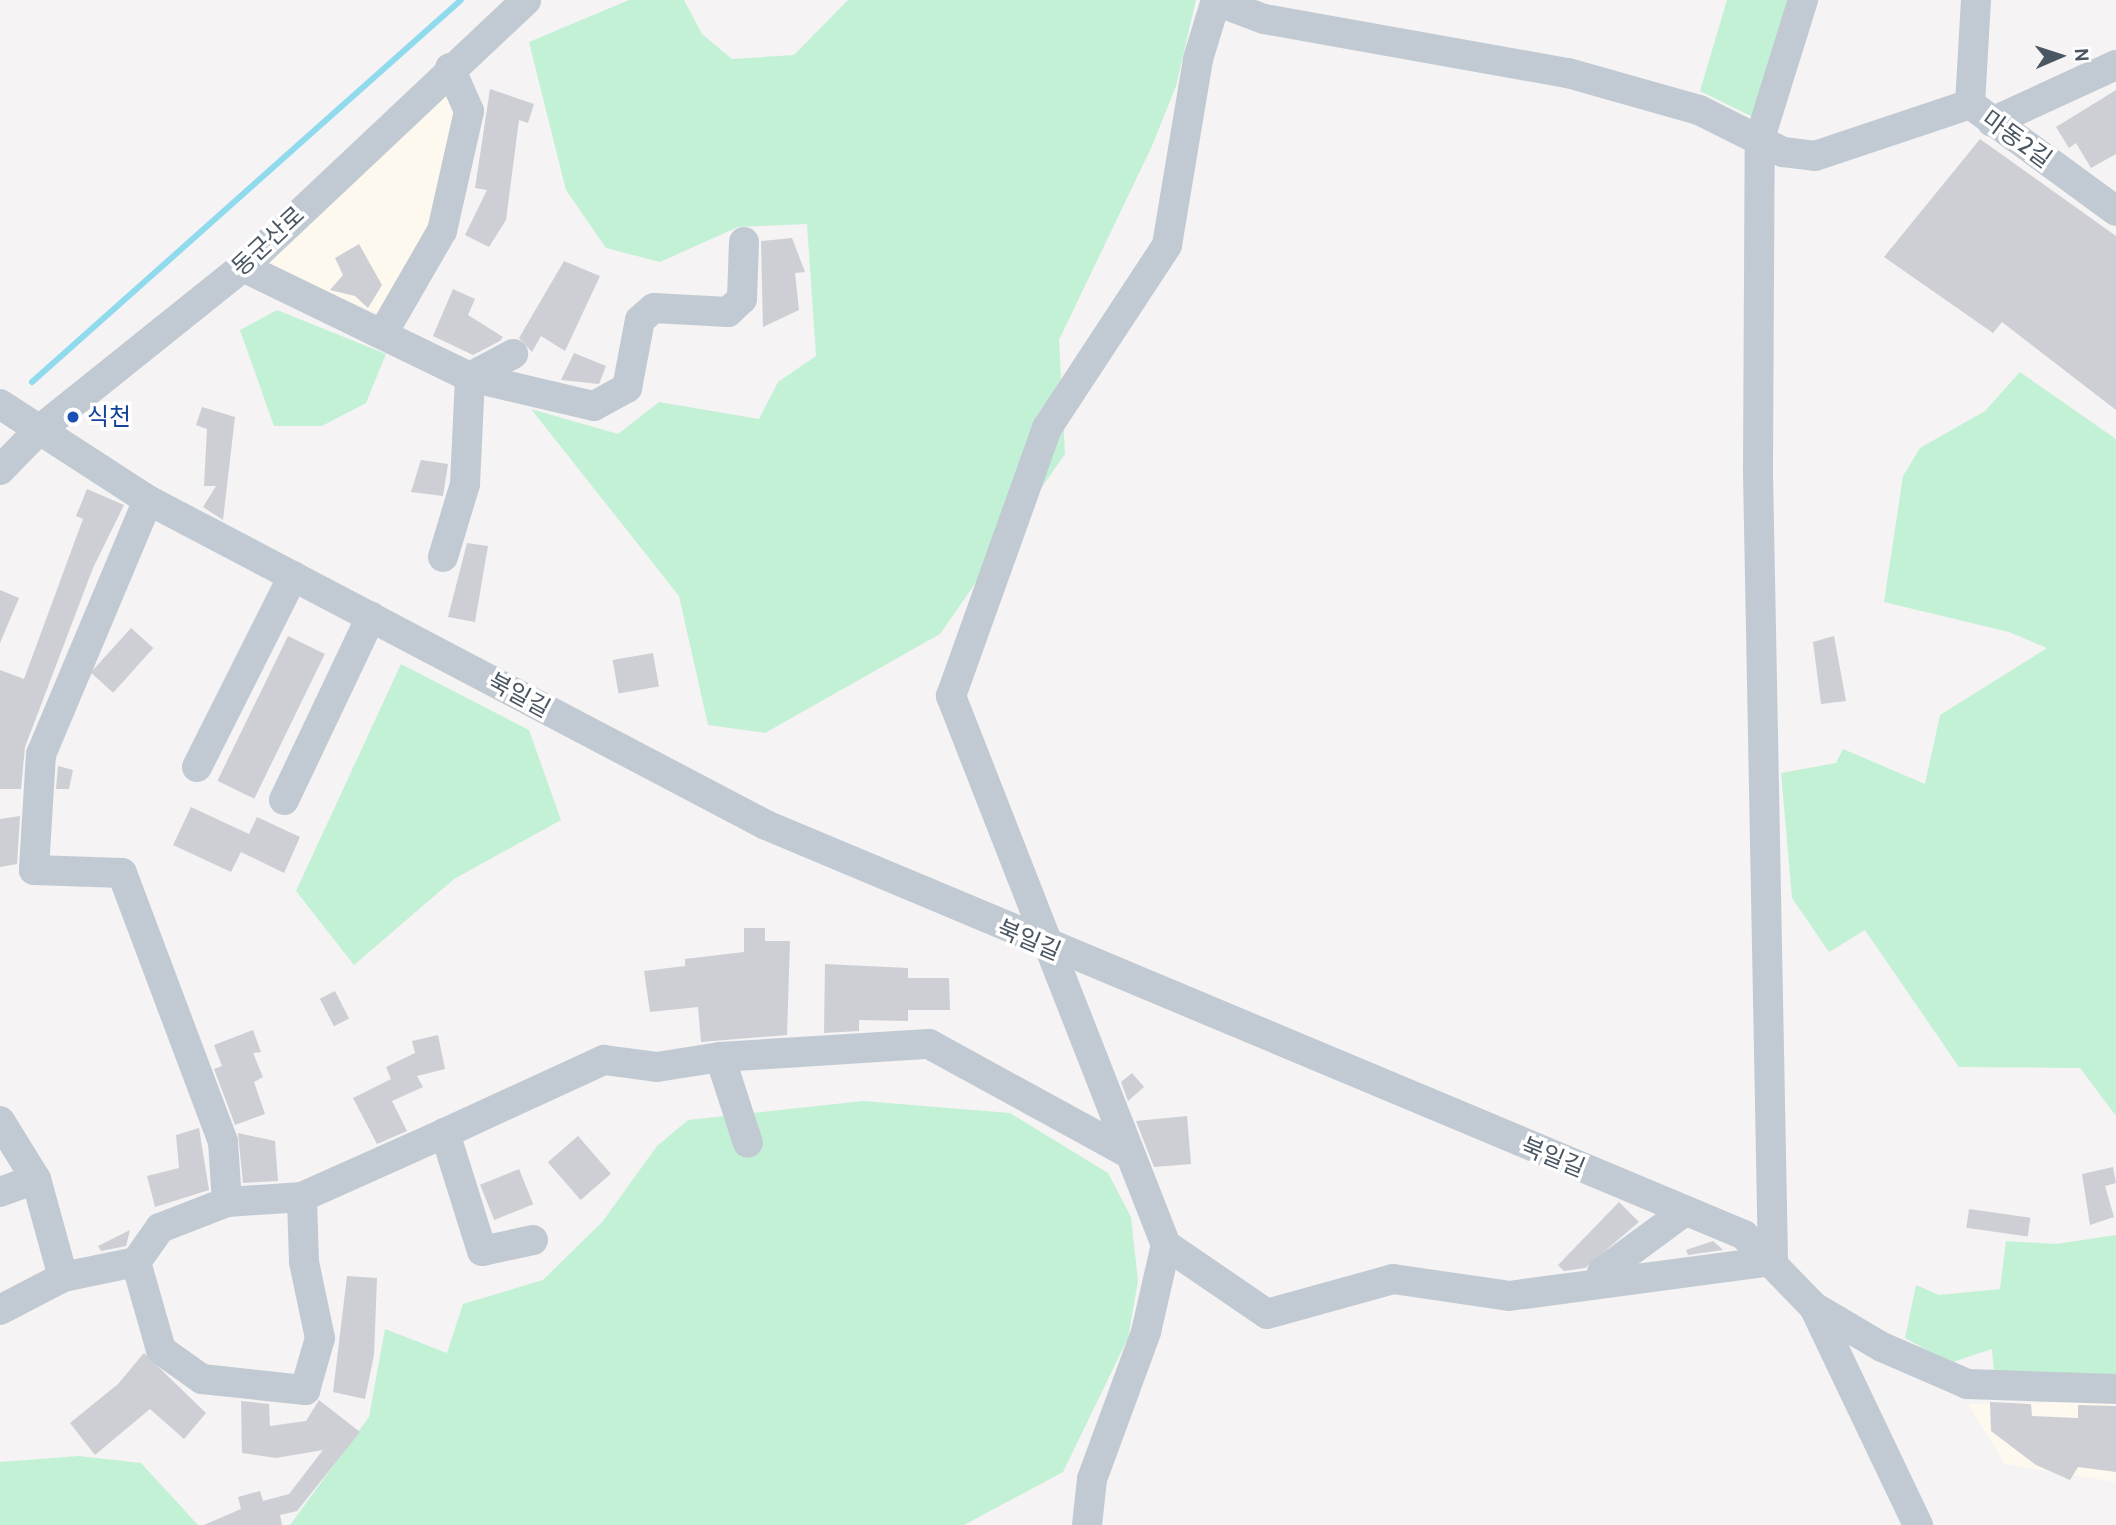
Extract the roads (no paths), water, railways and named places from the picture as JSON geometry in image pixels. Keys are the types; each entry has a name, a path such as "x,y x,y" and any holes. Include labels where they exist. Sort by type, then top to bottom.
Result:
{"street":[{"name":"동군산로","path":"0,470 38,431 243,267 450,68 526,0"},
{"path":"1803,0 1760,138 1758,469 1773,1261 1589,1291 1509,1296 1393,1279 1267,1314 1166,1245 1049,949 1037,901 951,696 1048,428 1167,245 1198,59 1216,0 1264,19 1568,74 1699,110 1760,138 1783,152 1815,156 1981,113 2116,65"},
{"name":"마동2길","path":"1976,0 1981,113 2116,211"},
{"path":"383,333 442,231 469,111 450,68"},
{"path":"243,267 470,377 594,406 627,388 640,320 654,308 728,312 742,299 744,242"},
{"path":"470,377 513,354"},
{"path":"443,556 466,484 470,377"},
{"name":"북일길","path":"0,404 148,500 766,825 1049,949 1744,1235 1773,1261 1814,1307 1918,1525"},
{"path":"148,500 41,754 34,870 122,873 223,1142 227,1202"},
{"path":"197,767 293,576"},
{"path":"284,800 371,617"},
{"path":"0,1310 63,1277 136,1262 160,1228 227,1202 302,1196 604,1060 657,1068 720,1057 929,1044 1130,1154"},
{"path":"720,1057 748,1143"},
{"path":"0,1121 36,1178 63,1277"},
{"path":"445,1133 482,1251 533,1240"},
{"path":"0,1192 36,1178"},
{"path":"136,1262 161,1350 202,1379 305,1390 320,1338 304,1262 302,1196"},
{"path":"1602,1272 1685,1211"},
{"path":"1087,1525 1092,1479 1146,1332 1166,1245"},
{"path":"1814,1307 1882,1348 1967,1384 2116,1390"}],"waterway":[{"path":"32,382 461,0"}],"place":[{"name":"식천","path":"73,417"}]}
